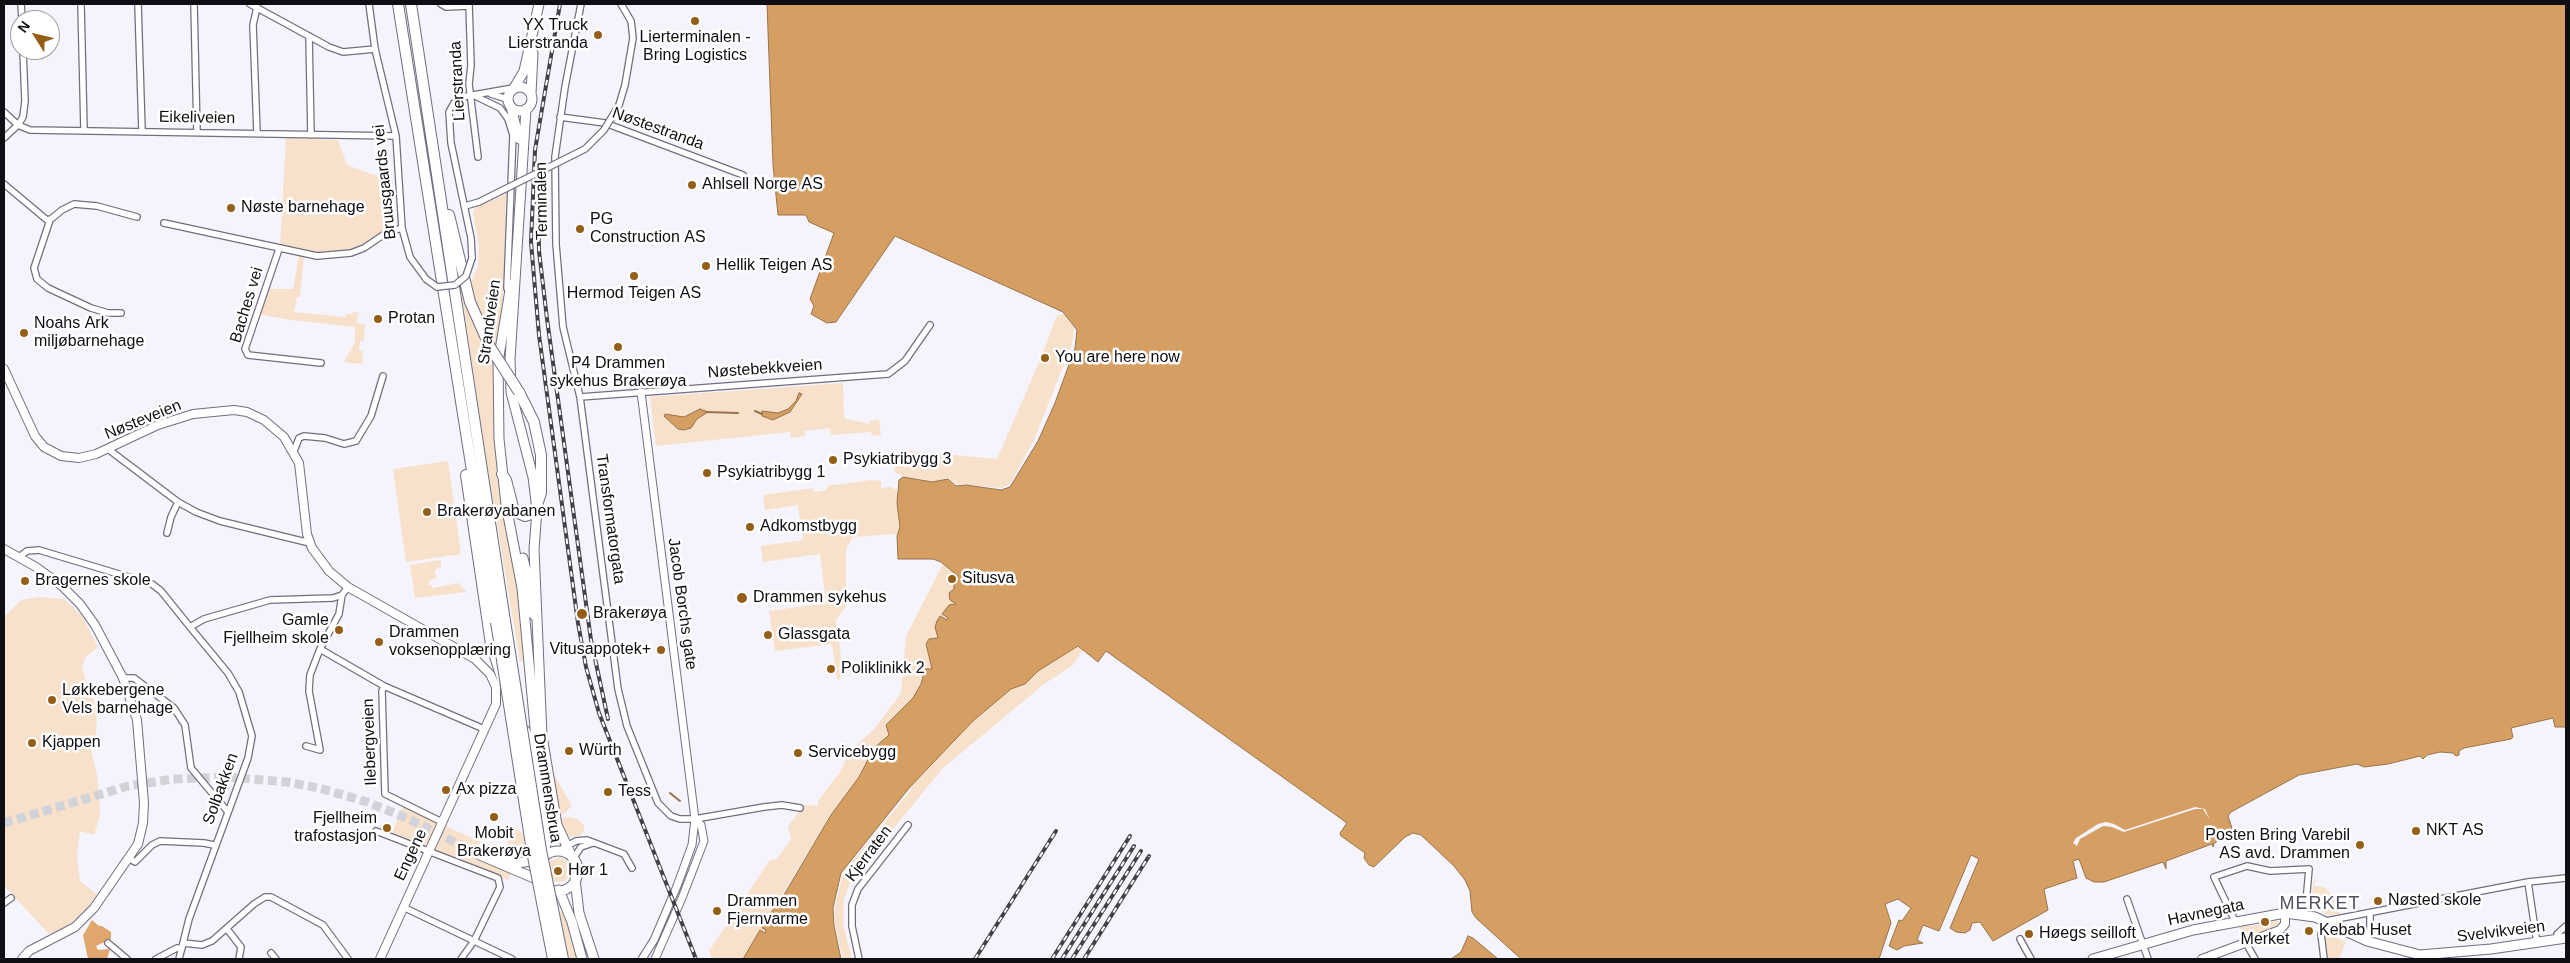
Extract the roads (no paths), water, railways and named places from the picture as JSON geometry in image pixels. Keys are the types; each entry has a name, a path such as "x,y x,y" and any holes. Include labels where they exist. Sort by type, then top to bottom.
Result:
{"highway":[{"path":"398,4 466,435 501,621"},
{"path":"410,4 501,621"},
{"path":"430,131 467,293 475,317 490,347 519,392 534,422 541,454 542,480 537,510 525,516 514,511 506,480 502,474"},
{"path":"466,435 464,449 470,505 491,644 509,699 532,749 542,790"},
{"name":"Drammensbrua","path":"501,621 532,851 553,959"},
{"name":"Drammensbrua","path":"501,621 541,850 563,959"}],"main road":[{"path":"534,35 524,71 508,94 509,105 518,111 526,109 531,103 534,35 539,4"},
{"path":"514,88 524,87 531,94"},
{"name":"Strandveien","path":"509,105 517,129 518,143 514,248 498,371 502,474 513,540"},
{"name":"Strandveien","path":"526,109 510,371 512,400 531,470 537,510 534,541 542,736 556,825 562,848"},
{"name":"Nøsteveien","path":"4,370 7,387 35,436 52,452 61,456 79,458 108,448 171,420 193,414 228,410 247,412 264,420 284,437 294,451 302,473 310,543 329,571 348,587 482,664 490,674 497,693 496,704 484,729"},
{"path":"513,540 520,547 532,614 538,618 532,624 528,649"},
{"path":"513,540 522,582 542,790 548,828 543,858 538,870 541,881"},
{"path":"4,549 54,580 80,604 95,625 122,678 137,720 144,809 141,836 130,859 94,908 75,927 29,952 22,959"},
{"name":"Engene","path":"380,959 484,729"},
{"path":"575,879 570,886 559,890 549,888 541,881 480,856 509,862 543,858 562,848 573,858 577,867 575,879 578,912 594,959"},
{"path":"559,890 572,922 582,959"},
{"path":"2202,959 2280,930 2285,924 2285,913"},
{"name":"Havnegata","path":"2093,959 2143,943 2235,921 2285,913 2305,914 2326,921 2367,941"},
{"name":"Svelvikveien","path":"2367,941 2413,954 2440,957 2538,944 2566,938"}],"street":[{"path":"81,4 84,130"},
{"path":"138,4 142,131"},
{"path":"194,4 198,132"},
{"path":"250,4 343,52 375,49"},
{"name":"Bruusgaards vei","path":"369,4 375,49 396,136 402,228 410,256 426,279 437,287 455,285 466,276 472,258 465,206 448,124 449,112 454,103 462,97 514,88"},
{"path":"442,4 446,7 468,5"},
{"name":"Terminalen","path":"580,397 563,327 556,244 555,157 560,117 581,4"},
{"path":"465,206 479,202 586,149 604,130 619,105 625,85 633,38 631,20 622,4"},
{"name":"Lierstranda","path":"468,5 471,66 469,84 472,94 478,157"},
{"path":"257,8 253,25 257,133"},
{"path":"309,36 311,135"},
{"path":"4,138 18,125 25,112 23,60"},
{"name":"Bruusgaards vei","path":"484,93 495,94 509,105"},
{"path":"472,94 496,105 506,114 513,135 513,161 509,199 508,296"},
{"path":"4,112 18,125"},
{"name":"Nøstestranda","path":"560,117 605,124 743,176"},
{"name":"Eikeliveien","path":"18,125 30,130 396,136"},
{"path":"513,161 518,143"},
{"path":"4,184 43,218 50,220"},
{"path":"121,313 108,313 91,308 48,288 37,279 34,268 50,220 68,206 76,204 97,206 137,217"},
{"name":"Baches vei","path":"164,223 309,256 341,256 361,250 386,232 402,228"},
{"name":"Baches vei","path":"279,249 245,349 248,354 321,363"},
{"name":"Nøstebekkveien","path":"580,397 888,374 905,361 930,325"},
{"path":"294,451 300,438 304,436 325,438 344,444 356,440 371,416 383,376"},
{"name":"Jacob Borchs gate","path":"640,392 695,819 692,845 677,886 654,940 642,959"},
{"name":"Transformatorgata","path":"580,397 618,690 627,726 640,761 663,810 680,819 695,819"},
{"path":"108,448 178,502 220,521 310,543"},
{"path":"167,534 171,517 178,502"},
{"name":"Solbakken","path":"19,557 27,551 39,550 152,584 161,591 233,681 248,718 252,736 248,758 214,845 189,919 179,959"},
{"path":"306,746 320,750 309,691 310,676 320,649 339,614 342,595 348,587"},
{"path":"190,627 204,619 270,600 333,598 342,595"},
{"path":"320,649 384,686 484,729"},
{"path":"122,678 134,678 174,708 185,725 191,768 228,812"},
{"name":"Ilebergveien","path":"384,686 382,691 385,794 442,822"},
{"path":"695,819 773,806 800,808"},
{"name":"Jacob Borchs gate","path":"655,959 685,891 704,841 701,825 695,819"},
{"name":"Kjerraten","path":"860,959 852,926 852,905 858,889 908,825"},
{"path":"376,831 496,877 499,881 500,886 474,941 461,959"},
{"path":"562,848 582,839 624,854 632,868"},
{"path":"130,859 135,862 152,845 160,841 214,845"},
{"path":"573,858 581,847 593,843"},
{"path":"2235,921 2214,877 2247,866 2270,871 2309,869 2305,914"},
{"path":"2324,959 2320,934 2326,921 2528,882 2566,878"},
{"path":"2528,882 2538,944"},
{"path":"156,959 183,945 202,946 227,929 265,896 271,896 323,925 348,959"},
{"path":"4,902 12,898"},
{"path":"2126,900 2148,959"},
{"path":"402,907 512,959"},
{"path":"2367,941 2370,930 2370,914"},
{"path":"2557,940 2557,934 2566,926"},
{"path":"227,929 241,947 239,959"},
{"path":"2020,939 2031,959"},
{"path":"2246,943 2255,959"},
{"path":"108,944 127,959"},
{"path":"271,953 276,959"}],"waterway":[{"path":"755,411 762,414"},
{"path":"706,412 738,413"},
{"path":"670,793 680,801"}],"tunnel":[{"path":"4,823 128,786 173,779 228,777 287,782 319,788 367,802 409,819 480,855"}],"railway":[{"path":"560,4 535,150 531,242 539,335 578,623 586,667 599,713 696,959"},
{"path":"538,202 539,251 547,319 591,640 608,719"},
{"path":"975,959 1056,831"},
{"path":"1052,959 1130,836"},
{"path":"1062,959 1134,846"},
{"path":"1072,959 1141,851"},
{"path":"1084,959 1149,856"}],"place":[{"name":"Lierterminalen - Bring Logistics","path":"695,21"},
{"name":"YX Truck Lierstranda","path":"598,35"},
{"name":"Ahlsell Norge AS","path":"692,185"},
{"name":"Nøste barnehage","path":"231,208"},
{"name":"PG Construction AS","path":"580,229"},
{"name":"Hellik Teigen AS","path":"706,266"},
{"name":"Hermod Teigen AS","path":"634,276"},
{"name":"Protan","path":"378,319"},
{"name":"Noahs Ark miljøbarnehage","path":"24,333"},
{"name":"P4 Drammen sykehus Brakerøya","path":"618,347"},
{"name":"You are here now","path":"1045,358"},
{"name":"Psykiatribygg 3","path":"833,460"},
{"name":"Psykiatribygg 1","path":"707,473"},
{"name":"Brakerøyabanen","path":"427,512"},
{"name":"Adkomstbygg","path":"750,527"},
{"name":"Situsva","path":"952,579"},
{"name":"Bragernes skole","path":"25,581"},
{"name":"Drammen sykehus","path":"742,598"},
{"name":"Brakerøya","path":"582,614"},
{"name":"Gamle Fjellheim skole","path":"339,630"},
{"name":"Glassgata","path":"768,635"},
{"name":"Drammen voksenopplæring","path":"379,642"},
{"name":"Vitusappotek+","path":"661,650"},
{"name":"Poliklinikk 2","path":"831,669"},
{"name":"Løkkebergene Vels barnehage","path":"52,700"},
{"name":"Kjappen","path":"32,743"},
{"name":"Würth","path":"569,751"},
{"name":"Servicebygg","path":"798,753"},
{"name":"Ax pizza","path":"446,790"},
{"name":"Tess","path":"608,792"},
{"name":"Mobit Brakerøya","path":"494,817"},
{"name":"Fjellheim trafostasjon","path":"387,828"},
{"name":"NKT AS","path":"2416,831"},
{"name":"Posten Bring Varebil AS avd. Drammen","path":"2360,845"},
{"name":"Hør 1","path":"558,871"},
{"name":"Nøsted skole","path":"2378,901"},
{"name":"Drammen Fjernvarme","path":"717,911"},
{"name":"Merket","path":"2265,922"},
{"name":"Kebab Huset","path":"2309,931"},
{"name":"Høegs seilloft","path":"2029,934"}],"district":[{"name":"MERKET","path":"2320,904"}]}
